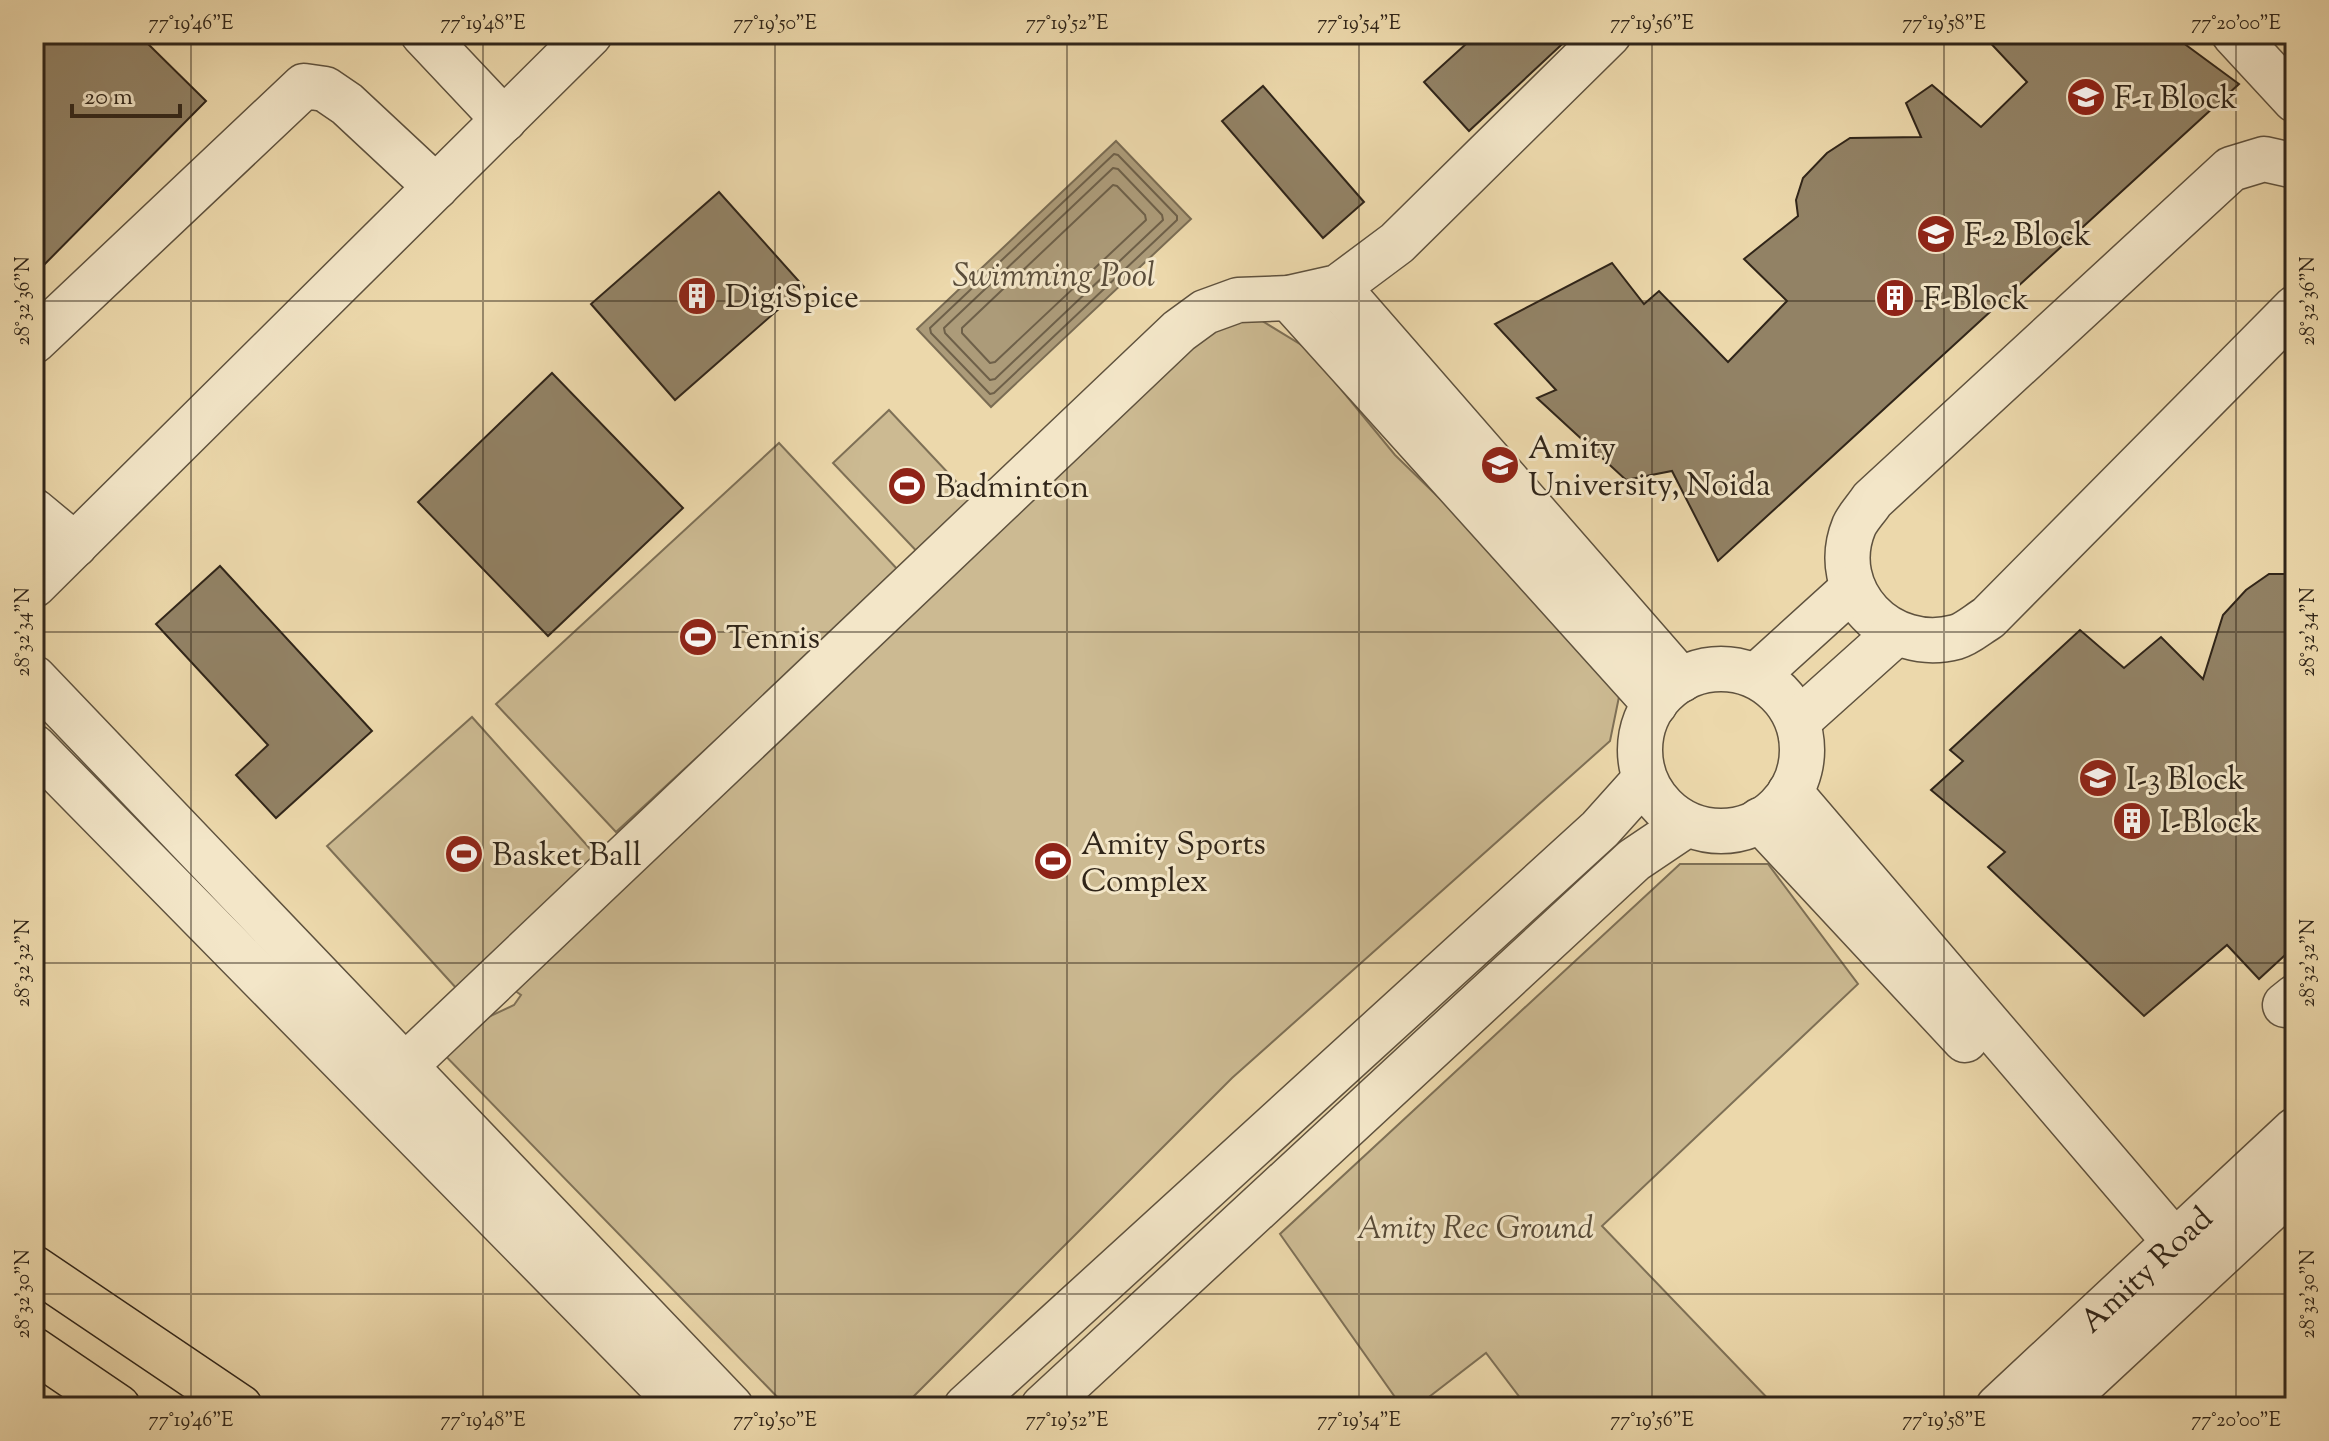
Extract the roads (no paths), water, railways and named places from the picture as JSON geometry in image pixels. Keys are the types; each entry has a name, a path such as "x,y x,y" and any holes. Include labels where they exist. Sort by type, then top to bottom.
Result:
{"main road":[{"path":"34,1268 240,1407"},
{"path":"34,1350 118,1407"}],"street":[{"path":"423,34 504,120"},
{"path":"34,585 590,34"},
{"path":"405,1066 1179,331 1205,312 1238,300 1289,298 1338,287 1397,243 1609,34"},
{"path":"2234,34 2295,100"},
{"path":"34,341 304,86 325,89 347,104 436,187"},
{"path":"2295,166 2264,159 2231,169 1872,500 1854,525 1848,558 1853,588 1871,617 1895,634 1929,641 1959,636 1988,618 2295,308"},
{"path":"1338,287 1668,692"},
{"path":"1289,298 1668,692"},
{"path":"34,511 75,545"},
{"path":"1756,676 1853,588"},
{"path":"1798,721 1895,634"},
{"path":"1721,668 1756,676 1780,693 1798,721 1803,751 1796,785 1749,827 1720,832 1686,825 1661,808 1644,780 1638,749 1645,717 1668,692 1693,673 1721,668"},
{"path":"34,678 731,1407"},
{"path":"34,747 683,1407"},
{"path":"966,1407 1600,829 1644,780"},
{"path":"1775,806 2072,1155 2168,1248"},
{"path":"1043,1407 1634,860 1686,825"},
{"name":"Amity Road","path":"1998,1407 2295,1130"},
{"name":"Amity Road","path":"2057,1407 2295,1186"}],"water":[{"name":"Swimming Pool","path":"1116,141 1191,219 991,407 917,329"}],"place":[{"name":"F-1 Block","path":"2086,97"},
{"name":"F-2 Block","path":"1936,234"},
{"name":"DigiSpice","path":"697,296"},
{"name":"F-Block","path":"1895,298"},
{"name":"Amity University, Noida","path":"1500,465"},
{"name":"Badminton","path":"907,486"},
{"name":"Tennis","path":"698,637"},
{"name":"I-3 Block","path":"2098,778"},
{"name":"I-Block","path":"2132,821"},
{"name":"Basket Ball","path":"464,854"},
{"name":"Amity Sports Complex","path":"1053,861"}],"park label":[{"name":"Amity Rec Ground","path":"1475,1227"}]}
